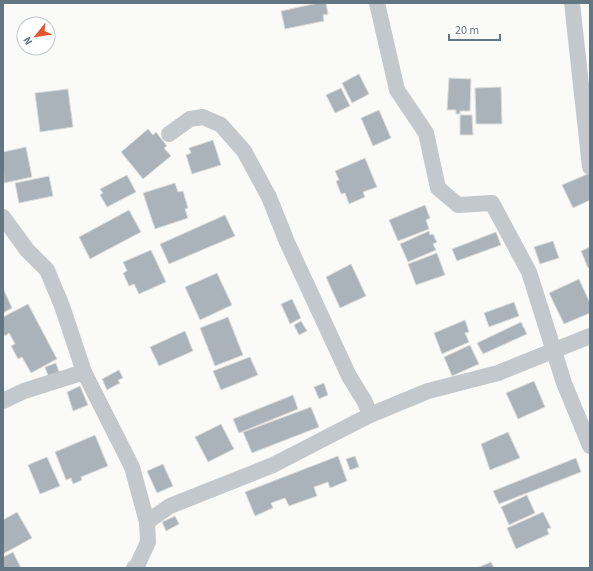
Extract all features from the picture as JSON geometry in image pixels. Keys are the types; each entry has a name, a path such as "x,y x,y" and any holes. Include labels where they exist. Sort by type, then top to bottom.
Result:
{"street":[{"path":"377,3 397,90 426,134 438,188 458,206 492,203 529,272 564,383 590,446"},
{"path":"572,3 590,167"},
{"path":"169,134 190,119 203,117 221,125 244,151 269,197 299,268 349,376 365,402 370,415"},
{"path":"3,217 27,250 47,270 62,306 84,372 132,467 147,522 148,542 134,568"},
{"path":"147,522 170,506 273,465 370,415 428,392 498,373 590,336"},
{"path":"3,401 24,391 84,372"}],"building":[{"path":"318,3 326,3 328,14 323,15 324,21 285,29 281,11"},
{"path":"359,74 369,94 352,103 342,83"},
{"path":"449,78 471,79 470,111 460,111 460,114 456,114 456,110 447,110"},
{"path":"501,87 502,124 476,124 475,88"},
{"path":"341,88 350,106 335,113 326,95"},
{"path":"68,89 73,127 40,132 35,93"},
{"path":"379,110 391,138 373,146 361,118"},
{"path":"460,115 472,115 473,135 460,135"},
{"path":"148,129 153,135 156,132 167,146 164,148 171,156 143,179 121,152"},
{"path":"213,140 221,165 192,174 186,155 191,153 189,148"},
{"path":"26,147 32,177 4,183 3,152"},
{"path":"365,158 377,187 363,192 365,197 349,204 345,193 341,194 336,181 339,180 335,171"},
{"path":"590,173 590,200 573,208 562,185"},
{"path":"127,175 136,192 107,207 100,195 103,193 100,189"},
{"path":"49,176 53,196 19,203 15,183"},
{"path":"175,183 178,192 183,191 188,208 185,209 188,218 155,229 143,193"},
{"path":"425,205 430,218 426,220 429,229 398,241 389,220"},
{"path":"129,210 141,232 90,259 79,237"},
{"path":"225,215 235,236 169,264 160,244"},
{"path":"429,231 430,235 433,234 437,242 433,244 436,250 408,262 400,244"},
{"path":"496,232 501,245 457,261 452,249"},
{"path":"553,241 559,258 540,264 534,247"},
{"path":"590,247 590,267 588,268 581,251"},
{"path":"151,250 166,282 139,294 134,284 129,286 123,273 127,271 123,262"},
{"path":"437,253 445,275 416,285 408,264"},
{"path":"351,264 366,296 340,308 326,277"},
{"path":"217,273 232,305 200,320 185,287"},
{"path":"579,279 590,303 590,313 564,324 549,293"},
{"path":"3,288 12,308 3,313"},
{"path":"292,299 301,318 290,324 281,304"},
{"path":"514,302 519,316 489,327 484,313"},
{"path":"28,304 57,359 31,373 22,357 18,359 11,346 15,344 9,333 5,336 3,333 3,317"},
{"path":"228,317 243,355 215,366 200,328"},
{"path":"465,320 469,332 465,333 469,342 442,354 434,333"},
{"path":"301,321 307,331 299,335 294,325"},
{"path":"521,322 527,334 483,354 477,343"},
{"path":"185,331 193,351 159,366 150,347"},
{"path":"470,345 479,364 452,376 444,357"},
{"path":"250,357 258,375 221,390 213,371"},
{"path":"56,363 59,372 48,376 45,367"},
{"path":"119,370 123,378 118,380 120,383 107,390 102,379"},
{"path":"534,381 545,407 518,419 506,393"},
{"path":"324,383 328,395 319,399 314,387"},
{"path":"80,386 88,405 73,411 67,392"},
{"path":"293,395 298,409 239,433 233,419"},
{"path":"311,407 319,427 252,453 243,432"},
{"path":"221,424 234,449 208,462 195,437"},
{"path":"508,432 520,458 490,470 481,444"},
{"path":"95,435 108,466 81,477 82,480 73,484 71,478 66,480 55,452"},
{"path":"338,456 347,481 330,488 328,482 314,487 317,496 289,506 285,498 271,503 273,508 255,516 245,492"},
{"path":"355,456 359,467 350,470 346,459"},
{"path":"47,457 60,486 40,494 28,465"},
{"path":"576,458 581,472 499,504 493,491"},
{"path":"163,464 173,486 157,493 147,471"},
{"path":"527,495 535,513 509,525 501,507"},
{"path":"17,512 32,538 3,554 3,520"},
{"path":"543,512 551,528 547,529 549,534 516,549 507,528"},
{"path":"175,516 179,524 166,531 162,522"},
{"path":"13,552 21,568 3,568 3,557"},
{"path":"491,562 494,568 477,568"}]}
